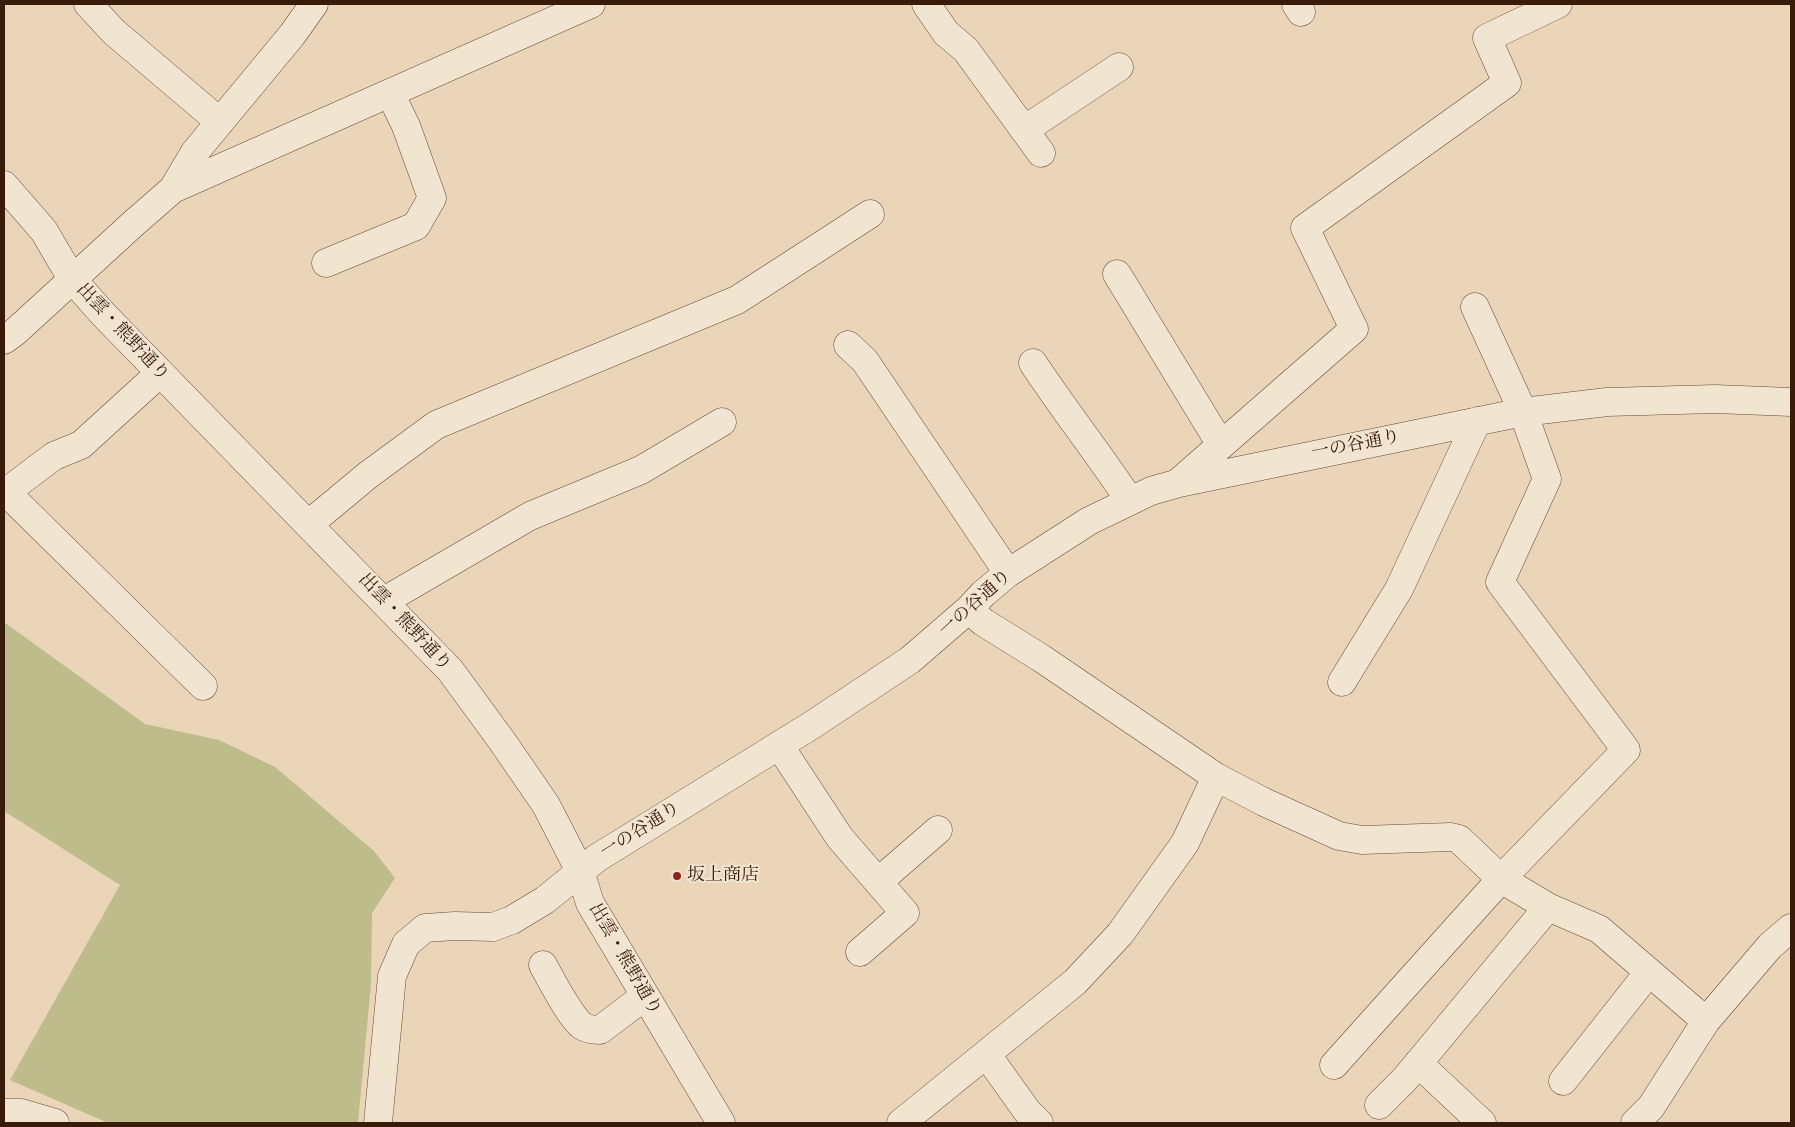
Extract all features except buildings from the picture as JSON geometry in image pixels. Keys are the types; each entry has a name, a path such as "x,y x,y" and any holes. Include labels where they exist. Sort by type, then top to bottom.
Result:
{"street":[{"path":"88,4 114,32 220,122"},
{"path":"4,340 173,189 195,152 292,35 314,4"},
{"path":"173,189 591,4"},
{"path":"926,4 946,33 966,50 1041,153"},
{"path":"1179,482 1354,328 1305,228 1507,83 1487,38 1558,4"},
{"path":"1024,130 1119,67"},
{"path":"326,263 416,226 432,198 406,126 390,93"},
{"name":"出雲・熊野通り","path":"4,185 44,231 72,279 160,373 450,670 546,805 580,871 590,903 721,1123"},
{"path":"309,524 368,475 436,425 737,300 870,214"},
{"path":"1117,274 1221,445"},
{"path":"1334,1065 1501,879 1626,750 1500,582 1547,479 1523,412 1475,307"},
{"path":"848,345 865,361 1008,573"},
{"path":"1033,363 1064,409 1092,444 1130,501"},
{"path":"160,373 81,445 54,456 6,492 203,686"},
{"name":"一の谷通り","path":"378,1123 392,976 406,944 425,928 455,926 493,928 512,920 545,900 597,858 779,745 910,660 970,609 1008,573 1089,521 1151,491 1179,482 1523,412 1607,402 1715,399 1791,402"},
{"path":"1342,682 1399,590 1477,421"},
{"path":"384,601 530,516 642,470 722,422"},
{"path":"970,609 983,622 1041,658 1216,777 1264,802 1339,836 1362,840 1451,837 1460,839 1501,879 1548,907 1599,929 1706,1021"},
{"path":"779,745 840,838 905,913 860,952"},
{"path":"901,1123 1075,982 1120,934 1186,843 1216,777"},
{"path":"878,882 938,830"},
{"path":"1379,1104 1405,1079 1548,907"},
{"path":"1635,1123 1651,1107 1706,1021 1770,946 1791,928"},
{"path":"542,965 574,1016 583,1026 592,1030 600,1030 645,996"},
{"path":"1564,1081 1649,972"},
{"path":"987,1055 1026,1111 1039,1123"},
{"path":"1418,1063 1482,1123"},
{"path":"4,1113 21,1113 55,1123"}],"shaded area":[{"path":"4,622 145,724 219,740 275,767 374,851 395,878 372,913 371,984 358,1123 108,1123 10,1080 120,885 4,811"}],"place":[{"name":"坂上商店","path":"677,876"}]}
